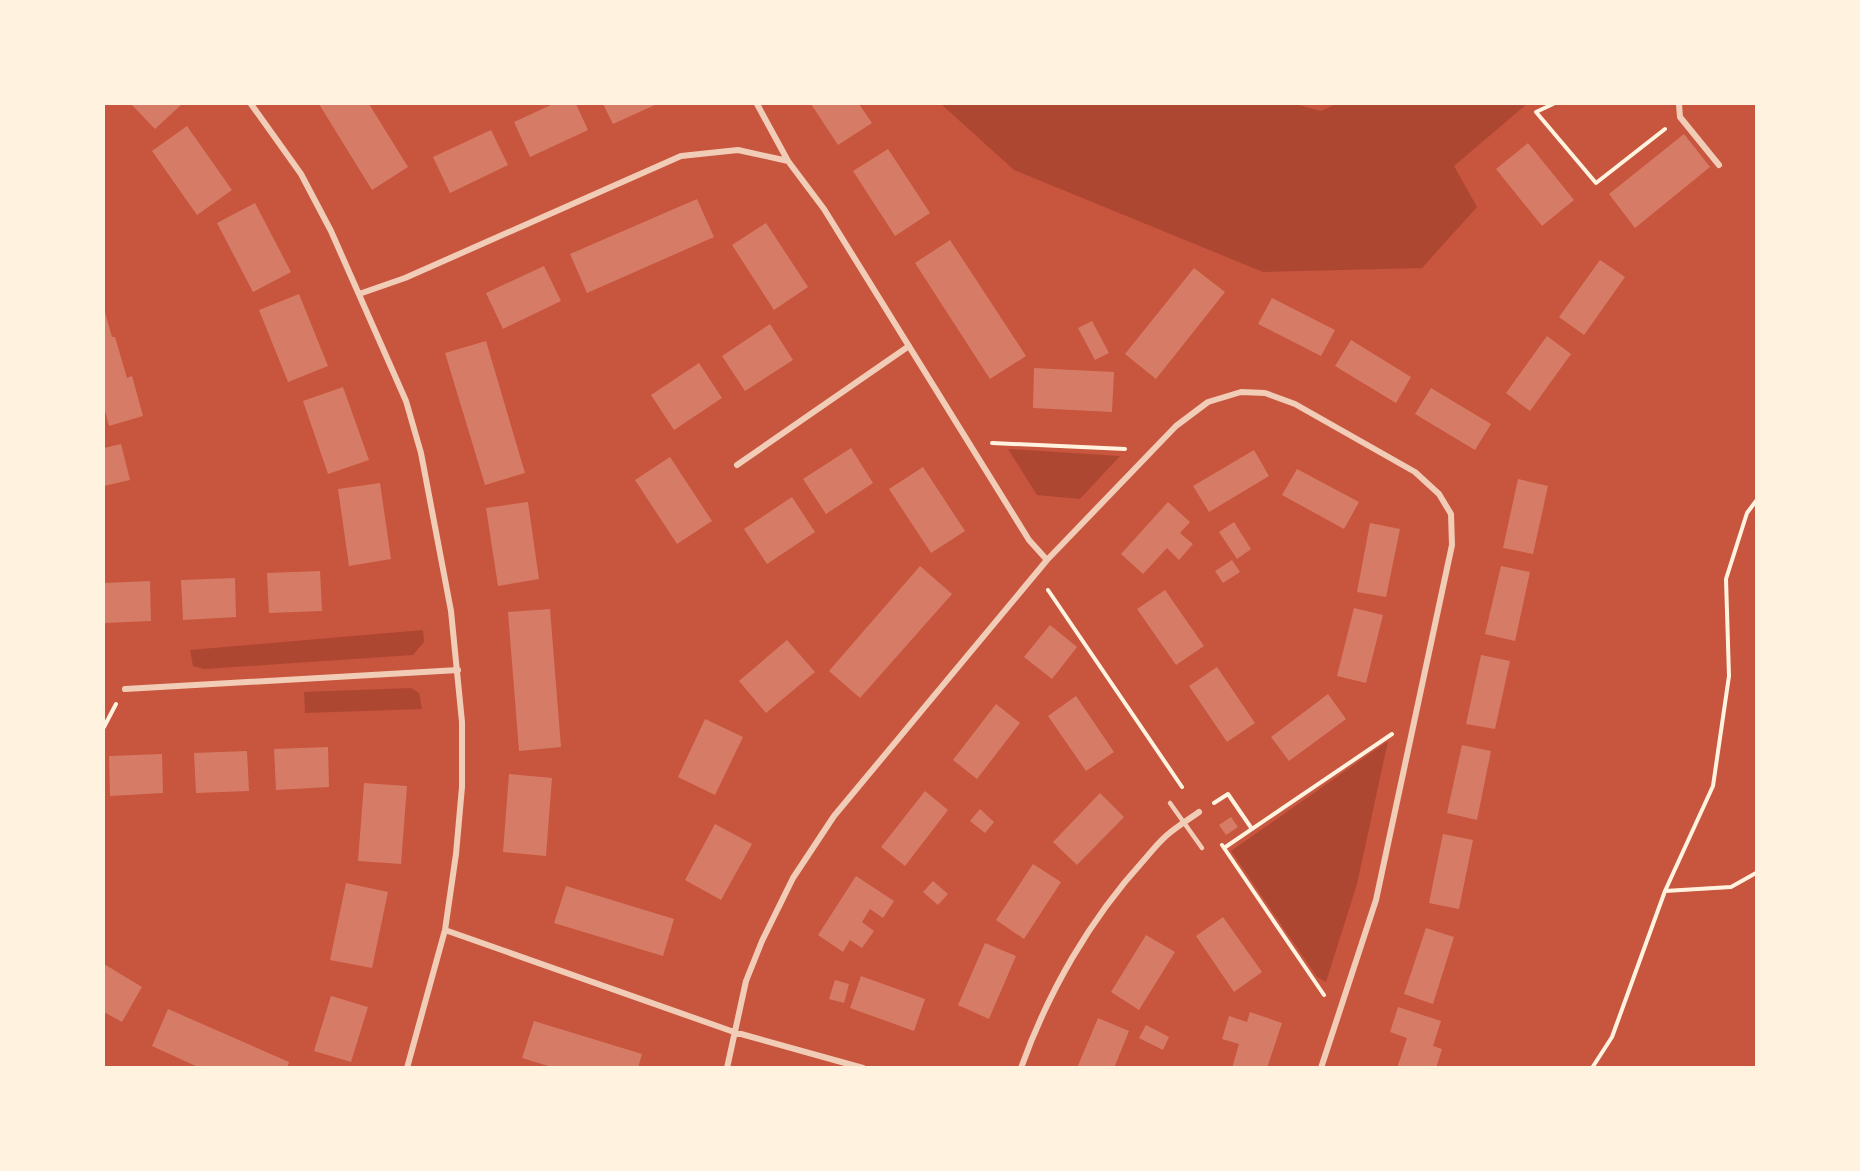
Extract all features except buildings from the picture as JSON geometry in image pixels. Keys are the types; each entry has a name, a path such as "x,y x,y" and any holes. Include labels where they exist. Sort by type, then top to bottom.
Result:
{"street":[{"path":"251,104 301,174 331,231 406,401 421,453 451,611 462,722 462,788 456,855 445,930 407,1068"},
{"path":"758,104 788,161 824,208 1029,540 1047,560"},
{"path":"1679,104 1680,117 1719,165"},
{"path":"359,294 405,278 681,156 738,150 788,161"},
{"path":"737,465 909,346"},
{"path":"727,1068 750,971 762,941 792,878 834,816 1047,560 1176,426 1208,402 1240,392 1265,393 1295,404 1415,472 1438,494 1451,514 1452,544 1376,900 1321,1068"},
{"path":"125,689 458,670"},
{"path":"1021,1068 1028,1047 1062,976 1096,920 1128,877 1166,836 1199,812"},
{"path":"445,930 734,1032 863,1068"}],"lane":[{"path":"1170,803 1202,848"}],"path":[{"path":"1554,104 1536,112 1596,183 1680,117"},
{"path":"970,442 1153,450"},
{"path":"1592,1068 1612,1037 1665,891 1713,786 1729,676 1726,579 1747,513 1756,501"},
{"path":"1224,848 1415,718"},
{"path":"1199,812 1228,794 1252,829"},
{"path":"1665,891 1731,887 1756,873"}],"shaded area":[{"path":"941,104 1295,104 1321,111 1336,104 1527,104 1454,166 1477,207 1422,268 1263,272 1014,170"},
{"path":"1008,449 1120,456 1080,499 1037,495"},
{"path":"423,630 424,642 413,655 204,669 193,666 190,650"},
{"path":"411,688 419,693 422,709 305,713 304,692"},
{"path":"1388,741 1357,884 1326,982 1317,977 1231,851"}]}
